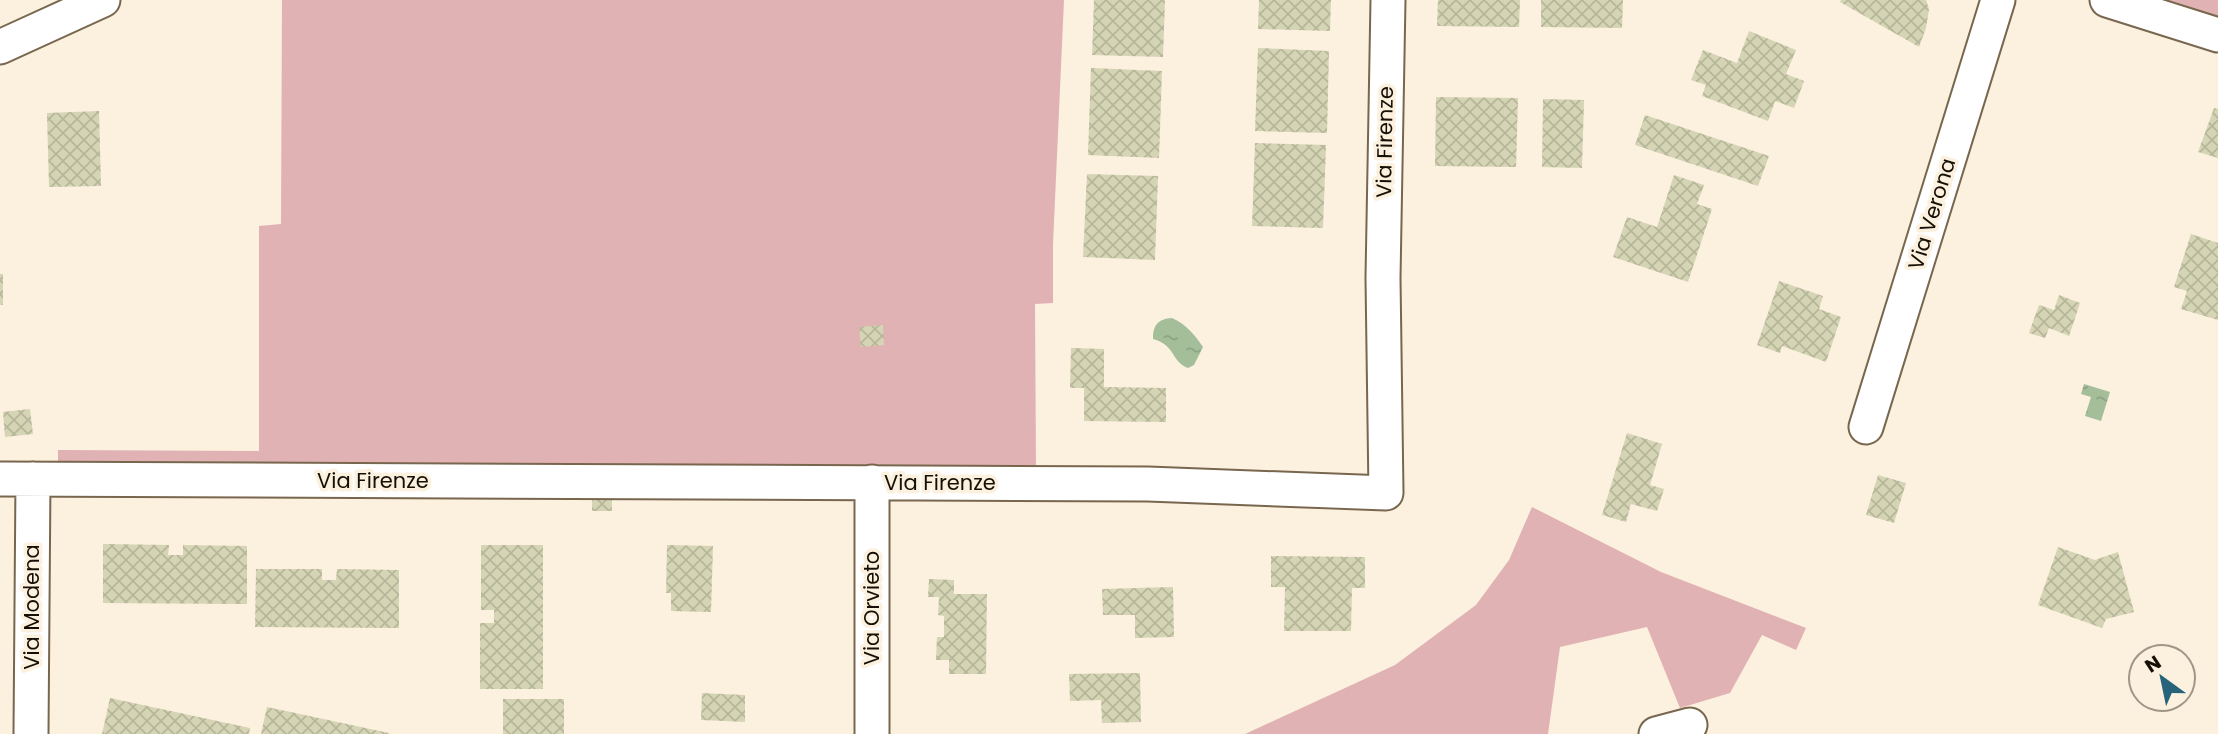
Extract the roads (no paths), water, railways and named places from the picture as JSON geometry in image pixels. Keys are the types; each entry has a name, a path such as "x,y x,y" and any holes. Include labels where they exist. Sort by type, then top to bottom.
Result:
{"street":[{"path":"0,47 103,0"},
{"name":"Via Firenze","path":"0,479 1148,484 1386,493 1383,278 1388,0"},
{"name":"Via Verona","path":"1866,427 1998,0"},
{"path":"2107,0 2218,35"},
{"name":"Via Modena","path":"31,734 33,480"},
{"name":"Via Orvieto","path":"872,482 872,734"},
{"path":"1656,734 1690,725"}],"water":[{"path":"1172,318 1189,330 1203,347 1194,365 1188,368 1179,362 1166,345 1153,339 1157,324"},
{"path":"2084,384 2110,392 2101,421 2085,416 2091,397 2081,394"}]}
